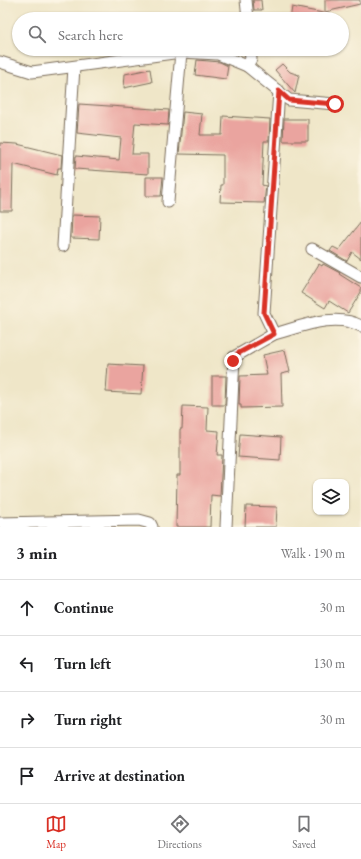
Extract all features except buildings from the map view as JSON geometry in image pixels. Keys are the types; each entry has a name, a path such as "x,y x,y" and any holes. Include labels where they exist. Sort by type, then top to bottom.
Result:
{"street":[{"path":"246,0 247,12"},
{"path":"0,62 32,72 152,56"},
{"path":"168,202 181,56"},
{"path":"223,56 248,66 289,100 335,104"},
{"path":"248,66 251,56"},
{"path":"63,246 74,67"},
{"path":"274,334 264,313 279,91"},
{"path":"312,249 361,278"},
{"path":"226,527 234,357 274,334 318,322 338,319 355,322 361,326"},
{"path":"0,523 139,520 150,523 152,527"}],"route":[{"path":"233,361 237,354 274,334 264,313 279,91 289,100 335,104"}]}
